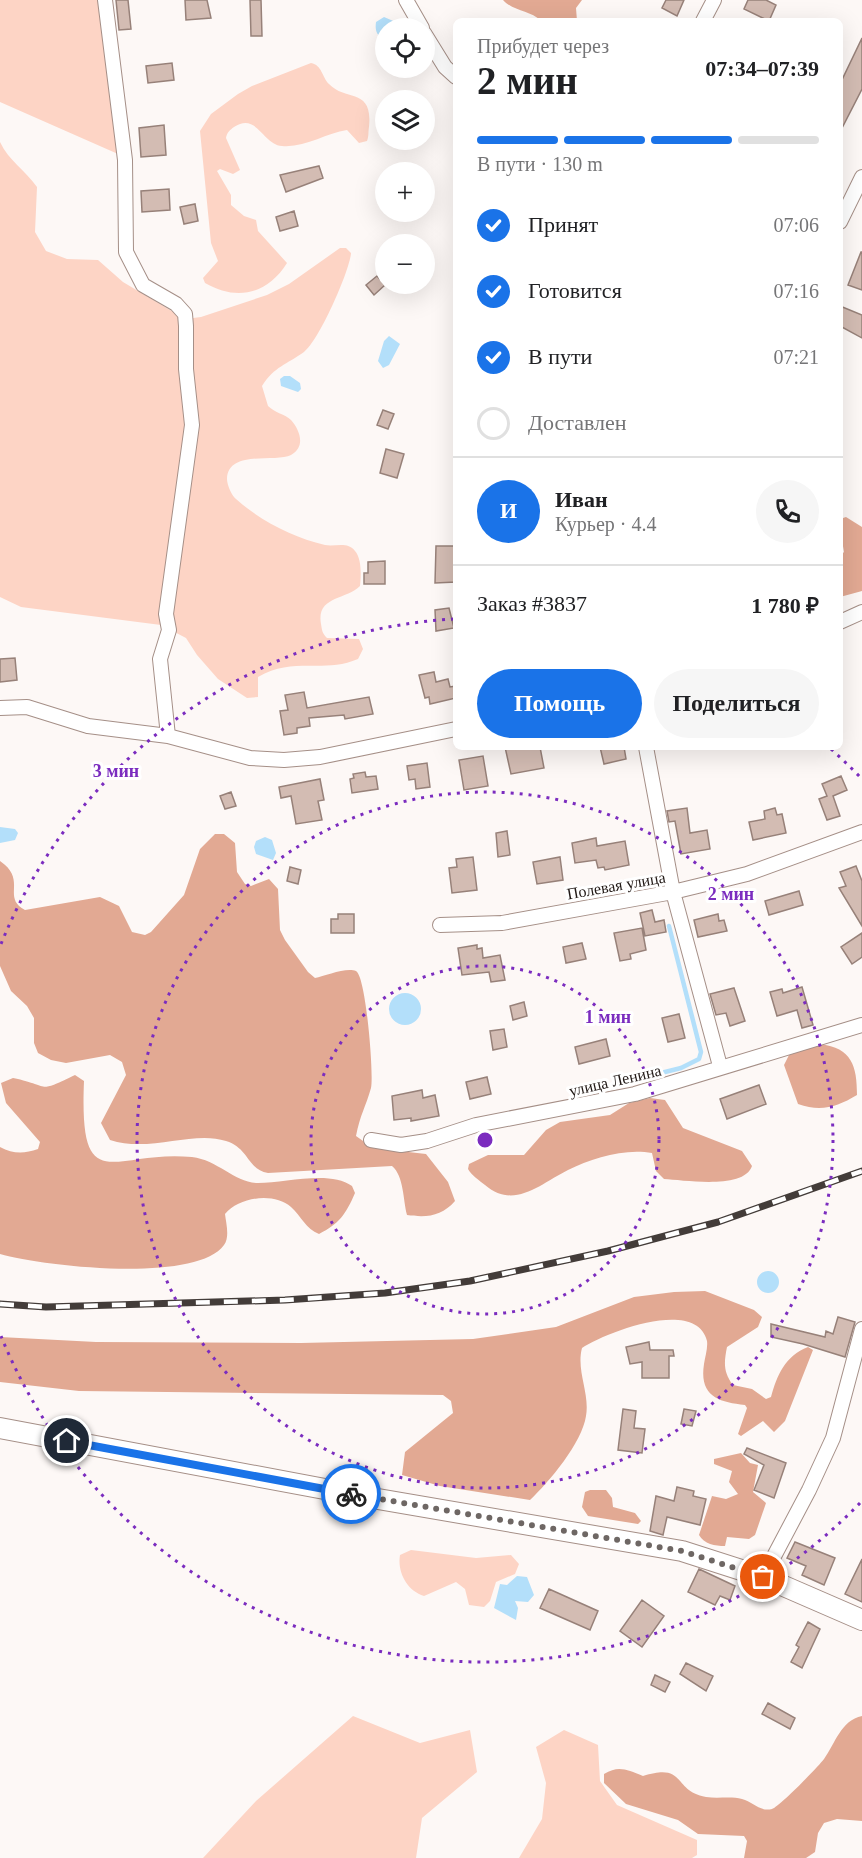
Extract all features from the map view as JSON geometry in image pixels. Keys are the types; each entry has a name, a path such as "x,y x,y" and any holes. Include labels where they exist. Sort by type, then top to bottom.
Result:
{"main road":[{"path":"0,1428 682,1551 763,1577 862,1620"}],"street":[{"path":"105,0 126,160 126,252 137,278 143,285 176,304 185,314 186,369 192,425 166,614 169,630 160,659 168,736"},
{"path":"406,0 416,18"},
{"path":"705,18 714,0"},
{"path":"435,51 445,67 453,74"},
{"path":"843,216 862,177"},
{"path":"843,621 862,612"},
{"path":"0,708 27,707 88,726 168,736 250,758 284,760 320,758 453,730"},
{"path":"647,750 673,892 720,1066"},
{"name":"Полевая улица","path":"440,924 502,923 673,892 747,874 862,832"},
{"name":"улица Ленина","path":"371,1140 401,1145 427,1141 476,1125 635,1094 720,1066 862,1025"},
{"path":"763,1577 809,1490 833,1438 862,1329"}],"shaded area":[{"path":"0,0 99,0 118,154 0,102"},
{"path":"503,0 582,0 576,8 577,18 538,18"},
{"path":"311,63 317,66 329,84 343,93 357,97 367,106 369,127 367,141 359,143 347,130 299,145 282,146 269,140 248,123 242,123 230,130 226,138 240,170 233,174 220,169 217,171 231,195 231,205 244,216 256,220 258,231 287,263 270,282 250,292 228,292 217,289 205,283 203,278 218,261 211,243 200,131 211,114 238,94 252,86"},
{"path":"0,142 8,155 37,187 35,232 46,251 67,259 98,260 123,282 185,319 201,317 267,295 289,284 340,248 346,248 351,253 333,305 318,334 304,352 276,370 262,386 268,406 289,418 297,429 300,438 299,448 291,455 284,457 244,460 229,470 227,479 234,498 267,522 313,542 325,545 345,545 355,551 360,563 360,586 327,603 321,615 321,624 327,638 359,639 363,649 358,659 333,665 284,667 271,671 258,677 258,697 247,698 218,679 186,638 161,625 21,607 0,597"},
{"path":"846,517 862,527 862,591 843,596 844,552 843,518"},
{"path":"215,834 224,834 235,843 237,872 245,884 251,886 269,879 278,889 280,930 308,972 315,978 352,970 356,971 360,977 368,1026 372,1079 356,1136 373,1148 426,1154 448,1182 455,1201 445,1210 428,1216 407,1215 401,1182 392,1166 268,1173 256,1167 234,1144 213,1138 140,1144 110,1140 101,1123 126,1075 122,1062 110,1055 66,1063 51,1060 38,1053 34,1043 34,1018 27,1006 11,991 0,966 0,861 12,875 15,900 25,910 100,897 119,906 132,932 145,935 151,932 184,895 200,849"},
{"path":"820,1044 831,1046 846,1054 854,1067 857,1095 843,1103 814,1108 798,1104 784,1065 789,1055"},
{"path":"75,1075 84,1081 84,1119 88,1143 95,1156 106,1161 164,1156 192,1157 210,1162 250,1182 307,1178 332,1179 352,1186 355,1193 341,1218 319,1234 284,1202 266,1198 248,1200 231,1208 225,1214 227,1234 224,1245 208,1257 183,1265 117,1269 82,1267 20,1259 0,1254 0,1147 14,1152 28,1152 38,1149 40,1142 6,1103 1,1083 13,1078 44,1087"},
{"path":"650,1098 665,1100 683,1128 742,1151 752,1166 747,1173 726,1181 699,1182 664,1179 656,1171 652,1153 620,1153 587,1162 527,1192 506,1195 485,1185 468,1169 469,1164 488,1155 524,1155 546,1130 560,1122 610,1115 629,1103"},
{"path":"705,1291 754,1310 762,1317 758,1327 727,1347 725,1367 727,1376 733,1385 752,1389 766,1399 771,1397 779,1374 788,1361 808,1347 813,1350 785,1421 774,1432 763,1421 741,1436 738,1434 747,1408 745,1405 719,1399 708,1390 703,1375 707,1341 699,1328 686,1321 669,1320 649,1322 629,1328 610,1334 582,1348 581,1365 587,1407 583,1427 572,1450 530,1500 440,1486 402,1475 405,1452 453,1413 451,1401 443,1395 79,1391 0,1382 0,1337 96,1342 301,1343 473,1339 556,1327 634,1297"},
{"path":"741,1453 750,1463 758,1465 753,1492 766,1503 755,1535 749,1539 727,1537 725,1546 710,1544 699,1535 712,1496 726,1499 738,1494 729,1482 732,1471 714,1464 714,1459"},
{"path":"606,1490 612,1498 613,1507 635,1513 641,1521 638,1524 588,1516 582,1507 585,1492"},
{"path":"411,1550 476,1558 511,1555 519,1564 515,1574 496,1582 490,1601 484,1607 469,1605 465,1589 456,1582 424,1596 418,1594 404,1580 400,1568 400,1555"},
{"path":"353,1716 420,1743 470,1730 477,1772 422,1818 416,1858 203,1858 256,1801"},
{"path":"862,1716 862,1821 837,1819 824,1823 818,1833 815,1852 806,1858 744,1858 747,1841 744,1836 698,1834 678,1820 626,1804 604,1783 604,1774 614,1770 623,1769 643,1776 667,1773 673,1775 695,1794 711,1798 738,1798 764,1809 772,1809 820,1763 844,1727 855,1718"},
{"path":"564,1730 598,1745 600,1781 617,1805 697,1840 697,1855 692,1858 519,1858 542,1819 546,1783 536,1747"}],"water":[{"path":"389,336 400,344 389,365 383,368 378,361 384,341"},
{"path":"290,376 300,383 301,389 298,392 281,386 280,379"},
{"path":"0,827 15,829 18,833 15,840 0,843"},
{"path":"265,837 272,840 276,853 273,860 256,854 254,847 256,841"},
{"path":"405,993 417,997 421,1009 417,1021 405,1025 393,1021 389,1009 393,997"},
{"path":"768,1271 778,1278 779,1282 772,1292 768,1293 758,1286 757,1282 764,1272"},
{"path":"517,1576 527,1577 534,1595 528,1602 515,1601 518,1608 516,1620 494,1608 500,1584 507,1585"}],"building":[{"path":"116,0 128,0 131,29 119,30"},
{"path":"185,0 207,0 211,18 186,20"},
{"path":"250,0 261,0 262,36 251,36"},
{"path":"666,0 684,0 677,16 662,8"},
{"path":"748,0 766,0 776,5 770,18 763,18 744,9"},
{"path":"862,38 862,89 843,126 843,78"},
{"path":"172,63 174,80 148,83 146,66"},
{"path":"164,125 166,155 141,157 139,128"},
{"path":"319,166 323,178 286,192 280,175"},
{"path":"169,189 170,210 142,212 141,191"},
{"path":"195,204 198,221 184,224 180,207"},
{"path":"294,211 298,226 280,231 276,217"},
{"path":"862,252 862,290 848,285"},
{"path":"375,278 374,295 366,285"},
{"path":"843,307 862,315 862,338 843,328"},
{"path":"383,410 394,414 388,429 377,425"},
{"path":"386,449 404,454 397,478 380,473"},
{"path":"436,546 453,546 453,582 435,583"},
{"path":"385,561 385,584 364,584 364,573 368,573 368,562"},
{"path":"449,608 453,628 436,631 435,610"},
{"path":"15,658 17,680 0,682 0,659"},
{"path":"434,672 436,682 448,679 450,687 453,686 453,699 430,704 429,697 425,698 419,675"},
{"path":"304,692 307,708 369,697 373,714 345,719 344,715 309,718 310,726 297,728 297,733 284,735 280,711 288,710 285,695"},
{"path":"506,750 541,750 544,768 511,774"},
{"path":"601,750 624,750 626,759 604,764"},
{"path":"483,756 488,786 464,790 459,760"},
{"path":"427,763 430,787 416,789 415,779 409,780 407,766"},
{"path":"365,772 366,777 376,776 378,789 352,793 350,779 354,778 353,774"},
{"path":"841,776 847,790 833,796 840,816 827,820 819,799 827,796 822,784"},
{"path":"320,779 324,800 318,801 322,820 296,824 291,796 281,798 279,787"},
{"path":"231,792 236,806 225,809 220,796"},
{"path":"687,808 690,833 707,830 710,849 681,854 675,821 669,822 667,811"},
{"path":"775,808 777,815 782,814 786,833 753,840 749,822 765,819 764,811"},
{"path":"507,831 510,855 498,857 496,833"},
{"path":"596,838 597,846 625,841 629,865 605,870 604,867 598,868 596,860 575,863 572,843"},
{"path":"473,857 477,890 452,893 449,868 457,867 456,859"},
{"path":"560,857 563,880 537,884 533,862"},
{"path":"856,866 862,881 862,926 839,888 846,886 840,872"},
{"path":"290,867 301,870 298,884 287,881"},
{"path":"799,891 803,905 769,915 765,901"},
{"path":"652,910 655,922 664,920 666,932 645,936 640,913"},
{"path":"338,914 354,914 354,933 331,933 331,919 338,919"},
{"path":"718,914 719,921 724,920 727,931 698,937 694,920"},
{"path":"642,928 646,950 630,954 631,959 620,961 614,933"},
{"path":"862,933 862,957 852,964 841,947"},
{"path":"582,943 586,959 566,963 563,947"},
{"path":"477,945 477,949 482,948 483,958 500,955 505,980 491,982 489,972 462,975 458,948"},
{"path":"802,987 813,1025 802,1028 797,1010 777,1016 770,992 782,989 783,993"},
{"path":"734,988 745,1021 730,1026 726,1013 716,1015 710,994"},
{"path":"524,1002 527,1016 513,1020 510,1006"},
{"path":"679,1014 685,1038 668,1042 662,1018"},
{"path":"504,1029 507,1047 493,1050 490,1031"},
{"path":"606,1039 610,1056 579,1064 575,1047"},
{"path":"487,1077 491,1094 470,1099 466,1082"},
{"path":"759,1085 766,1104 727,1119 720,1099"},
{"path":"422,1090 423,1098 435,1095 439,1116 411,1121 411,1118 394,1120 392,1096"},
{"path":"838,1317 855,1322 845,1357 771,1337 771,1324 825,1337 826,1331 833,1334"},
{"path":"649,1342 650,1350 673,1350 674,1356 669,1356 669,1378 642,1378 642,1362 630,1364 626,1347"},
{"path":"623,1409 636,1411 634,1428 645,1429 642,1453 618,1450"},
{"path":"684,1409 696,1411 692,1426 681,1424"},
{"path":"747,1448 786,1463 774,1498 754,1490 764,1465 744,1454"},
{"path":"677,1487 694,1491 693,1496 706,1499 700,1525 667,1517 663,1535 650,1531 656,1496 674,1501"},
{"path":"795,1542 835,1558 824,1585 802,1575 806,1566 787,1558"},
{"path":"862,1559 862,1602 845,1594"},
{"path":"699,1569 735,1586 730,1600 720,1596 715,1605 688,1592"},
{"path":"549,1589 598,1611 590,1630 540,1608"},
{"path":"642,1600 664,1616 642,1647 620,1631"},
{"path":"808,1622 820,1629 802,1668 791,1662 799,1647 796,1645"},
{"path":"686,1663 713,1676 706,1691 680,1674"},
{"path":"655,1675 670,1682 665,1692 651,1685"},
{"path":"768,1703 795,1718 790,1729 762,1714"}],"waterway":[{"path":"629,1081 681,1068 699,1059 701,1052 669,926"}],"railway":[{"path":"0,1304 46,1307 285,1300 385,1293 470,1281 608,1251 718,1222 862,1171"}],"way so far":[{"path":"351,1494 682,1551 763,1577"}],"route":[{"path":"67,1441 351,1494"}]}
